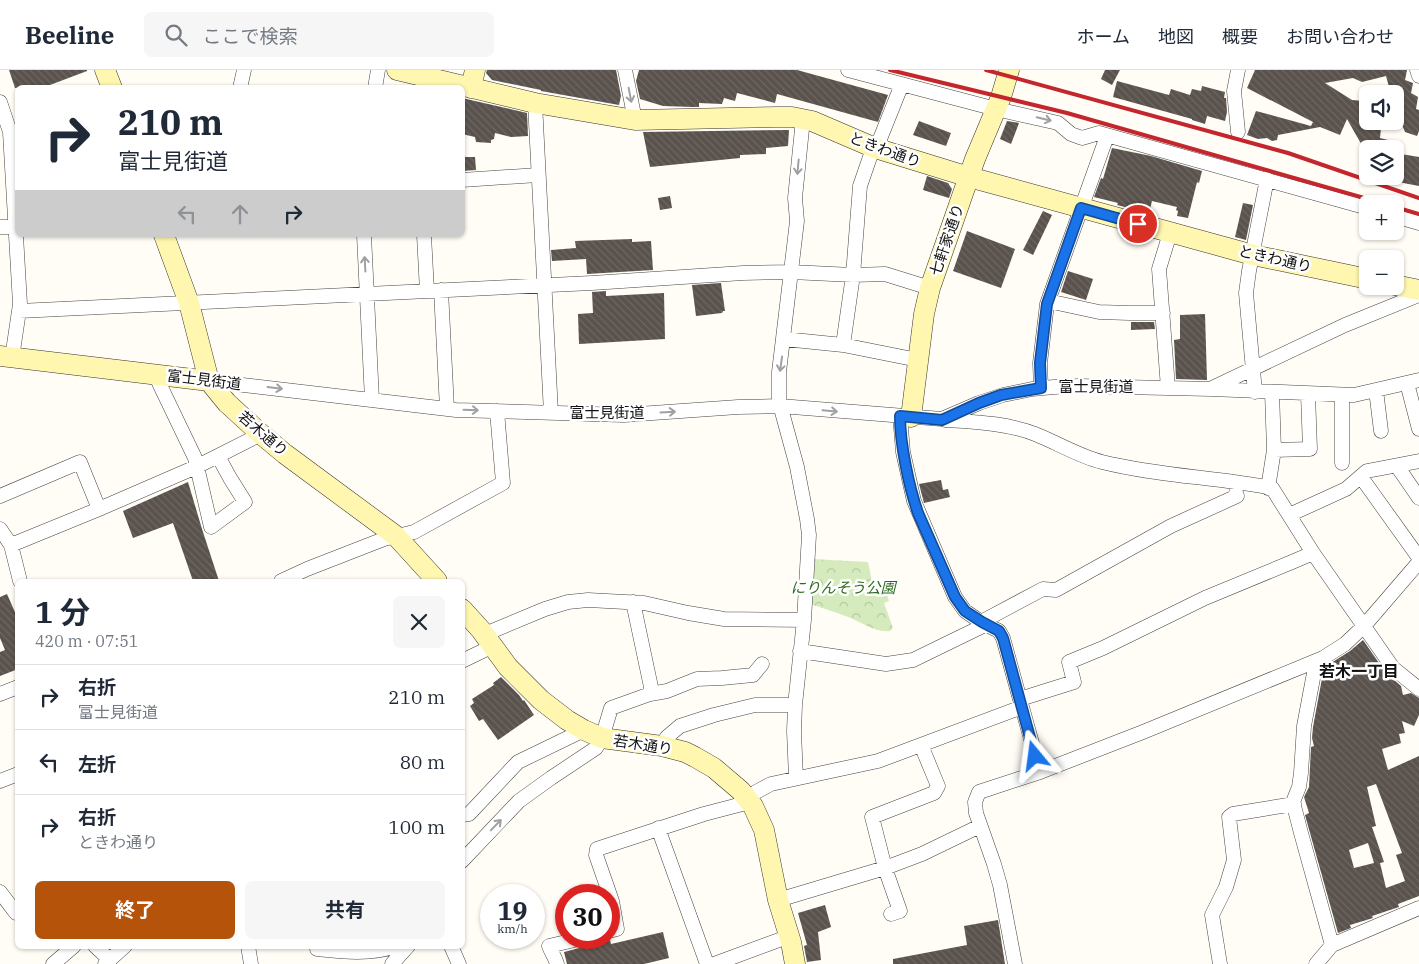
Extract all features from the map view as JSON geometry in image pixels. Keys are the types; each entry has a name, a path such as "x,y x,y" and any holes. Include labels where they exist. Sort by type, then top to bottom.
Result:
{"street":[{"path":"105,70 111,85"},
{"path":"240,85 244,70"},
{"path":"376,85 378,70"},
{"name":"ときわ通り","path":"397,70 473,79 535,103 635,120 777,117 803,119 812,121 875,148 969,177 1253,255 1359,277"},
{"path":"625,70 635,120"},
{"path":"848,70 996,109 1058,123 1071,134 1082,138 1099,133 1359,206"},
{"name":"七軒家通り","path":"905,417 918,360 924,314 930,288 969,177 1010,70"},
{"path":"1238,70 1234,91 1238,132"},
{"path":"1417,70 1419,76"},
{"path":"843,345 853,276 860,186 870,157 880,139 902,84"},
{"path":"0,102 9,132 15,202"},
{"path":"535,103 551,413"},
{"path":"796,778 795,705 804,620 809,535 797,467 780,406 779,372 797,221 795,198 803,119"},
{"path":"1041,388 1040,363 1048,301 1107,136"},
{"path":"465,180 538,174"},
{"path":"1255,392 1246,293 1267,180"},
{"path":"1404,219 1419,223"},
{"path":"0,227 15,226"},
{"path":"1168,388 1159,269 1170,233"},
{"path":"6,357 20,304 17,237"},
{"name":"若木通り","path":"165,237 188,303 209,381 227,402 285,454 396,536 435,579"},
{"path":"364,237 372,400"},
{"path":"424,237 434,290 446,409"},
{"path":"19,311 684,278 743,273 791,272 853,276 885,274 930,288"},
{"path":"1404,287 1419,290"},
{"path":"1211,389 1345,325 1419,295"},
{"path":"1048,301 1099,312 1163,313"},
{"path":"784,339 843,345 918,360"},
{"name":"富士見街道","path":"6,357 446,409 624,415 780,406 942,420 1001,395 1041,388 1079,386 1354,395 1413,382"},
{"path":"159,375 159,384 194,458 211,526 245,502 218,456"},
{"path":"1413,382 1419,429"},
{"path":"1376,390 1381,431"},
{"path":"1268,488 1274,450 1272,392"},
{"path":"1274,450 1310,449 1308,394"},
{"path":"1342,395 1342,463"},
{"path":"285,579 384,539 414,532 503,483 497,411"},
{"path":"905,417 903,452 914,501 920,517 955,597 965,611 999,631 1003,638 1040,772"},
{"path":"942,420 973,422 1018,429 1084,456 1134,469 1234,486 1272,488 1313,553 1393,668 1419,689"},
{"path":"11,544 99,509 196,467 261,434"},
{"path":"1289,515 1346,489 1367,471 1419,461"},
{"path":"0,496 80,462 99,509"},
{"path":"1397,466 1419,498"},
{"path":"1361,476 1419,558"},
{"path":"800,652 886,664 912,660 984,623 1043,589 1056,590 1171,526 1237,496 1234,486"},
{"path":"0,529 11,544 20,579"},
{"path":"606,884 596,854 597,849 749,800 756,792 771,784 878,761 1074,682 1069,662 1112,644 1205,598 1313,553"},
{"path":"1015,964 1000,885 976,814 975,802 979,792 1040,772 1151,729 1314,662 1345,644 1364,626 1419,562"},
{"path":"465,660 489,640 545,609 568,602 588,600 644,603 688,614 724,619 804,620"},
{"path":"632,602 651,687 650,694"},
{"name":"若木通り","path":"465,612 489,640 508,667 541,700 567,720 593,734 685,752 705,762 724,776 749,800 764,830 778,900 790,936 795,964"},
{"path":"1314,662 1314,673 1304,726 1299,787 1293,802 1332,945"},
{"path":"465,858 519,801 596,748 593,734 610,708 650,694 667,691 697,679 754,675 762,664"},
{"path":"0,694 15,688"},
{"path":"662,746 667,737 680,726 714,715 755,705 795,705"},
{"path":"465,815 470,814 518,762 570,738 593,734"},
{"path":"891,914 900,911 885,868 872,817 934,793 938,786 921,744"},
{"path":"0,781 15,775"},
{"path":"1220,964 1212,915 1226,887 1234,860 1229,816 1294,804"},
{"path":"778,900 885,868 922,854 980,826"},
{"path":"658,828 707,964"},
{"path":"0,892 15,913"},
{"path":"1316,964 1332,945 1419,908"},
{"path":"714,964 790,936"},
{"path":"555,945 549,946 557,964"},
{"path":"53,964 70,949"},
{"path":"97,949 107,962 122,949"},
{"path":"249,949 252,964"},
{"path":"326,949 360,953 393,949"},
{"path":"392,964 406,949"},
{"path":"453,949 459,964"}],"green space":[{"name":"にりんそう公園","path":"812,559 868,562 874,591 885,589 889,601 884,603 893,628 890,631 879,630 810,604"}],"building":[{"path":"9,70 87,70 50,85 15,85 15,88"},
{"path":"487,70 616,70 621,96 619,105 492,80 486,73"},
{"path":"639,70 797,70 888,95 878,122 777,94 775,103 737,93 735,101 724,98 722,104 699,103 699,107 663,106 640,99 636,81"},
{"path":"1105,70 1120,70 1112,85 1101,79"},
{"path":"1255,70 1407,70 1405,80 1413,83 1411,93 1418,97 1416,109 1419,110 1419,131 1417,136 1405,132 1404,85 1388,85 1386,76 1362,82 1353,78 1325,83 1352,100 1359,101 1359,130 1381,130 1380,138 1388,140 1359,140 1347,119 1340,135 1320,127 1278,135 1277,140 1272,141 1267,138 1258,139 1247,135 1256,111 1311,126 1313,122 1247,88"},
{"path":"1117,81 1169,95 1171,89 1190,95 1192,89 1201,91 1202,86 1225,92 1224,98 1226,98 1227,112 1225,121 1207,116 1205,124 1113,97"},
{"path":"465,99 527,113 528,136 511,137 495,133 491,143 476,142 475,137 465,135"},
{"path":"919,121 951,133 946,146 913,135"},
{"path":"1007,121 1019,123 1011,144 1000,139"},
{"path":"789,130 788,146 766,148 766,154 740,155 740,158 650,167 643,132"},
{"path":"1112,148 1151,156 1202,171 1199,183 1197,182 1188,218 1177,216 1177,207 1152,201 1149,213 1094,197 1101,178 1103,179"},
{"path":"1404,154 1419,157 1419,186 1404,183"},
{"path":"465,157 475,157 476,170 465,171"},
{"path":"927,176 948,183 952,189 949,198 923,190"},
{"path":"670,196 672,208 660,210 658,198"},
{"path":"1243,203 1253,205 1246,240 1235,237"},
{"path":"1043,211 1052,215 1033,255 1023,250"},
{"path":"967,231 1015,249 1001,288 953,271"},
{"path":"632,239 632,242 651,241 653,270 587,274 586,259 552,261 551,250 576,248 575,241"},
{"path":"1068,271 1093,279 1086,300 1061,292"},
{"path":"721,283 725,311 696,316 692,285"},
{"path":"606,291 606,296 664,293 665,339 579,344 578,314 593,313 592,292"},
{"path":"1205,314 1207,380 1176,379 1174,340 1180,339 1180,315"},
{"path":"1131,322 1154,322 1155,329 1131,330"},
{"path":"941,480 943,490 948,489 950,497 924,503 919,484"},
{"path":"188,482 218,579 192,579 173,523 133,538 123,511"},
{"path":"7,594 15,612 15,670 0,676 0,652 5,650 0,638 0,597"},
{"path":"1363,640 1386,673 1401,686 1403,695 1411,693 1419,698 1419,715 1414,726 1402,721 1405,733 1399,734 1401,743 1382,749 1388,770 1419,756 1419,896 1398,904 1399,907 1372,916 1373,918 1350,925 1351,928 1338,933 1305,815 1309,813 1304,797 1309,787 1311,747 1314,746 1312,738 1313,727 1323,673 1329,672 1328,665","holes":["1376,784 1402,853 1396,855 1405,881 1386,888 1380,863 1384,862 1372,827 1376,826 1367,787","1368,843 1374,863 1354,868 1349,850"]},
{"path":"501,677 524,700 534,715 498,740 483,719 479,721 470,706 474,703 472,699 494,685 493,683"},
{"path":"825,905 831,927 818,932 821,960 807,962 804,946 807,945 798,913"},
{"path":"998,920 1005,964 893,964 893,959 967,945 964,926"},
{"path":"663,932 669,958 644,964 567,964 564,952 576,949 620,949 620,942"}],"railway":[{"path":"890,70 1067,113 1359,197"},
{"path":"986,70 1288,153 1419,198"},
{"path":"1404,210 1419,214"}],"district":[{"name":"若木一丁目","path":"1359,671"}],"route":[{"path":"1035,756 1003,638 999,631 965,611 955,597 918,513 903,452 900,416 942,420 1001,395 1041,388 1040,363 1047,304 1081,208 1138,224"}]}
